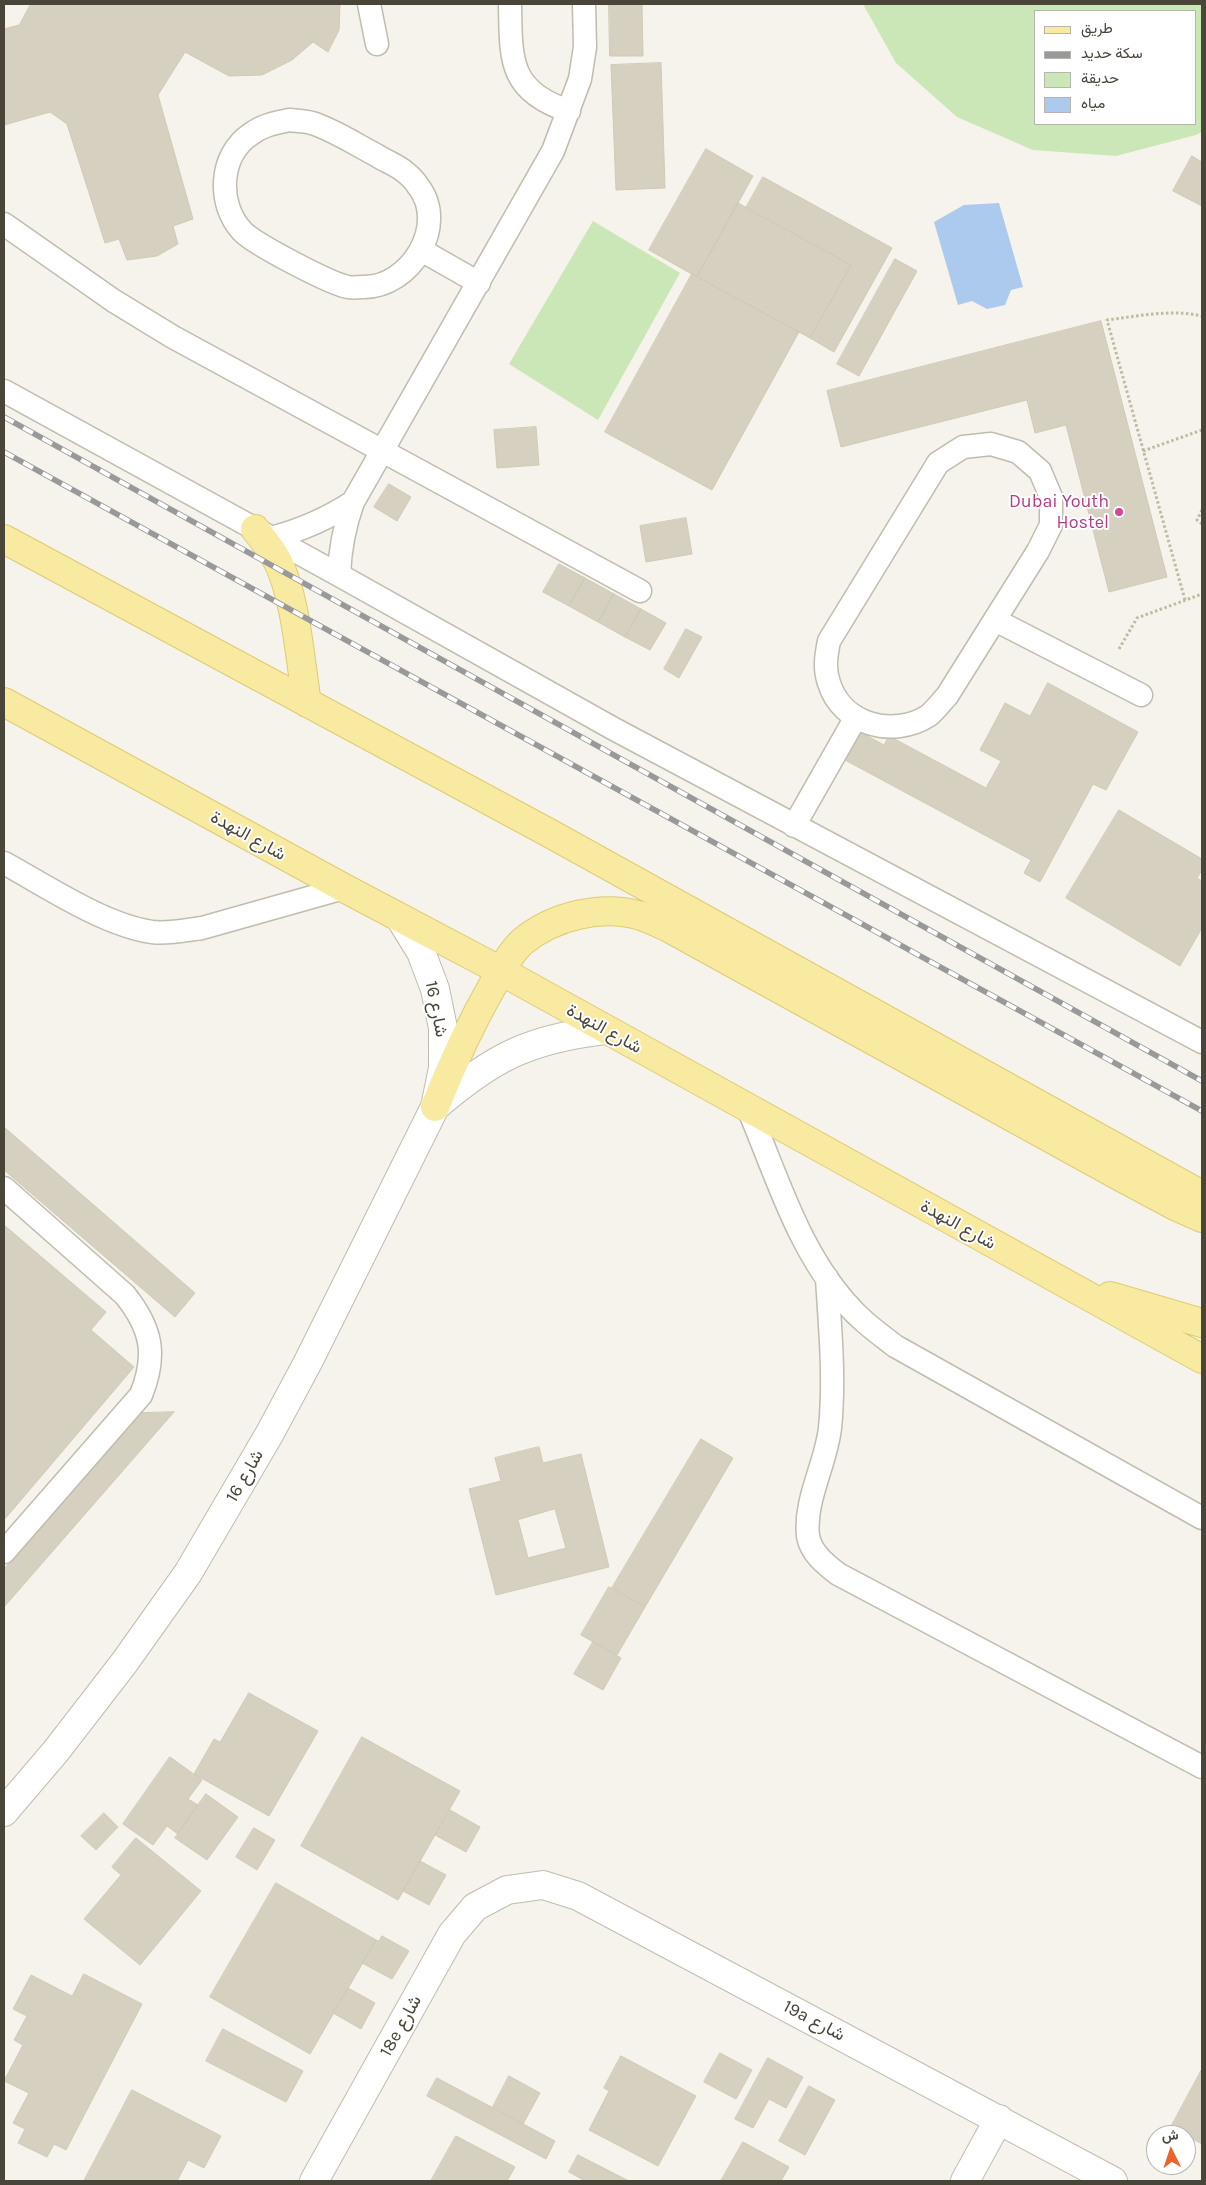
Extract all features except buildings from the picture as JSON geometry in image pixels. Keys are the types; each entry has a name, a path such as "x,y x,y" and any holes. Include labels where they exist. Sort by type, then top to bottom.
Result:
{"main road":[{"path":"263,533 284,577 289,595 307,702"},
{"path":"4,539 551,834 1202,1195"},
{"name":"شارع النهدة","path":"4,702 344,888 501,971 1202,1358"},
{"path":"436,1107 466,1034 501,971 521,943 548,925 577,915 609,912 640,916 669,928 1119,1176 1202,1218"},
{"path":"1068,1285 1153,1308 1202,1324"}],"street":[{"name":"شارع 16","path":"4,1812 56,1751 124,1663 188,1573 265,1441 308,1362 436,1107 443,1068 443,1028 435,989 421,952 400,918"},
{"name":"شارع 16","path":"436,1107 464,1082 488,1066 522,1049 567,1035 605,1030"},
{"name":"19a شارع","path":"507,1890 543,1885 578,1896 1113,2181"},
{"name":"18e شارع","path":"314,2181 452,1934 475,1906 507,1890"},
{"path":"965,2181 999,2119"}],"lane":[{"path":"368,4 377,44"},
{"path":"510,4 511,50 517,72 530,90 548,104 569,110"},
{"path":"339,575 344,525 353,502 553,151 575,95 583,63 585,47 584,4"},
{"path":"289,120 311,123 338,135 405,171 420,187 428,208 429,230 421,250 408,268 390,281 369,287 347,287 258,245 242,231 230,213 225,192 226,170 234,150 249,135 268,124 289,120"},
{"path":"4,224 114,301 173,337 640,591"},
{"path":"421,250 479,283"},
{"path":"4,391 614,729 1202,1042"},
{"path":"991,444 1018,452 1040,471 1051,497 1051,526 1038,551 947,696 929,715 906,726 880,727 856,717 840,703 829,684 825,662 829,641 938,462 963,447 991,444"},
{"path":"263,533 307,527 328,518 353,502"},
{"path":"995,620 1141,695"},
{"path":"794,826 856,717"},
{"path":"4,863 107,920 130,928 154,932 178,932 202,928 344,888"},
{"path":"748,1108 792,1213 827,1278 845,1302 867,1325 895,1346 1202,1518"},
{"path":"4,1188 125,1295 139,1312 148,1332 152,1354 149,1375 141,1395 4,1552"},
{"path":"827,1278 832,1359 830,1427 824,1460 808,1513 808,1537 819,1559 838,1574 1202,1767"}],"path":[{"path":"1184,600 1108,320 1167,312 1185,312 1202,316"},
{"path":"1143,451 1202,430"},
{"path":"1202,510 1197,520 1202,524"},
{"path":"1103,676 1137,618 1202,594"}],"green space":[{"path":"863,4 1202,4 1202,132 1196,135 1116,156 1033,150 957,117 896,63"},
{"path":"593,221 680,273 598,420 509,364"}],"water":[{"path":"999,203 1023,287 1011,290 1005,305 987,309 972,301 958,305 934,222 964,205"}],"railway":[{"path":"4,417 1202,1081"},
{"path":"4,452 1202,1111"}],"place":[{"name":"Dubai Youth Hostel","path":"1119,512"}]}
